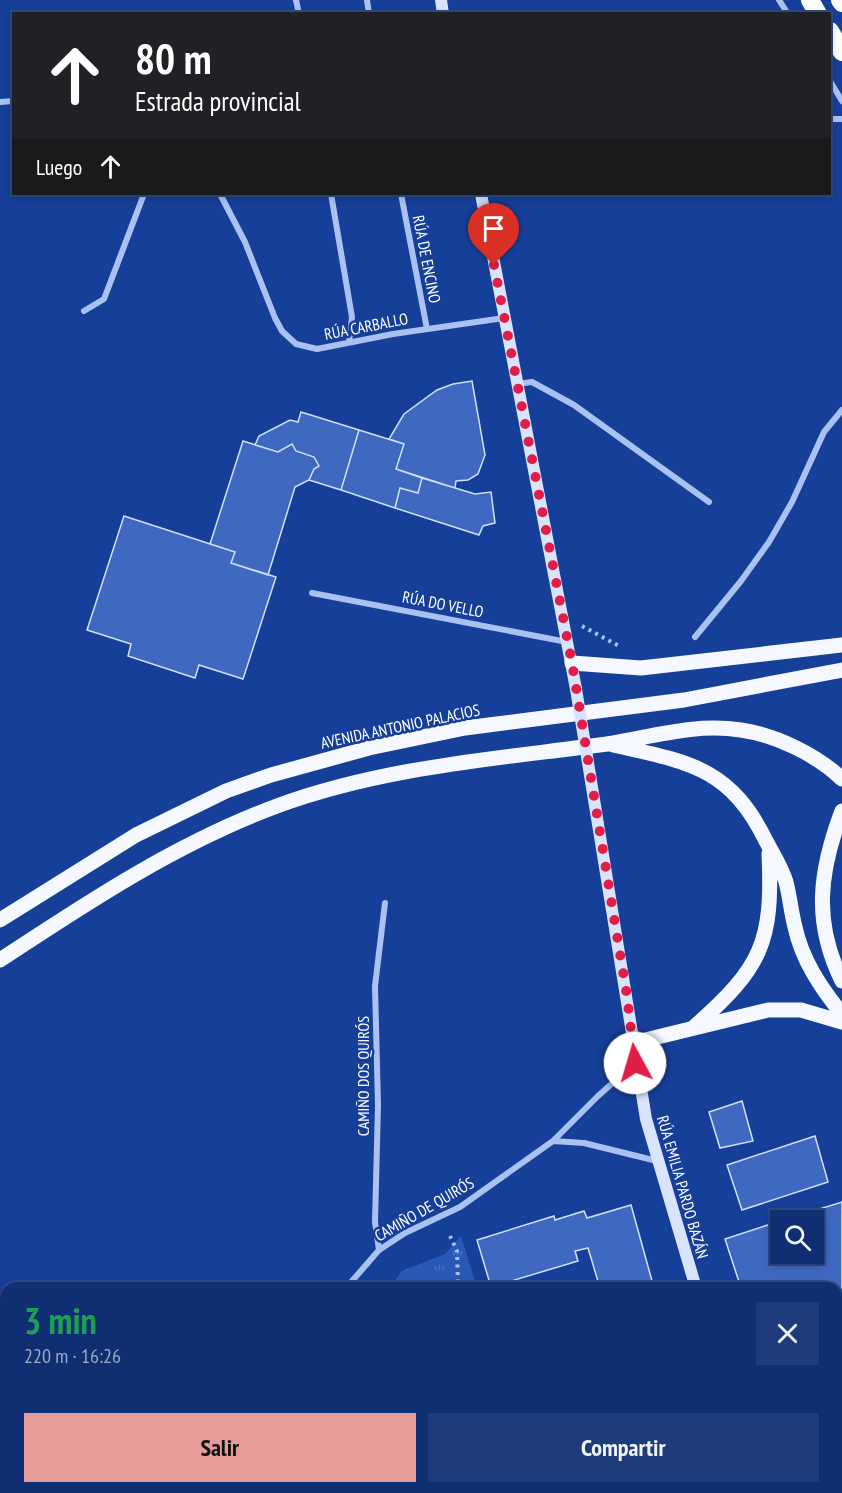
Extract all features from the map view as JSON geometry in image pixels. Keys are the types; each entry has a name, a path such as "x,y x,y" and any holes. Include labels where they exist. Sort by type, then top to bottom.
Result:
{"highway":[{"path":"831,34 842,52"}],"main road":[{"path":"572,663 641,668 842,645"},
{"name":"AVENIDA ANTONIO PALACIOS","path":"0,920 136,835 226,791 271,775 369,748 465,728 684,700 842,670"},
{"path":"0,960 89,902 186,845 277,806 353,783 468,760 607,743 695,727 742,730 778,740 812,757 842,779"},
{"path":"607,743 666,757 713,775 738,795 757,822 786,880 795,929 811,971 842,1014"},
{"path":"842,811 828,858 822,894 823,930 842,981"},
{"path":"690,1030 728,997 754,963 768,926 771,894 769,847"},
{"path":"633,1043 768,1010 801,1010 842,1022"}],"street":[{"path":"831,83 842,101"},
{"path":"84,311 104,299 144,195"},
{"name":"RÚA CARBALLO","path":"220,195 244,242 275,318 288,338 307,348 317,349 504,318"},
{"path":"330,195 352,316 349,342"},
{"name":"RÚA DE ENCINO","path":"401,195 427,329"},
{"path":"481,195 572,663"},
{"path":"518,384 532,382 574,405 709,502"},
{"path":"694,637 770,542 806,475 824,432 842,410"},
{"name":"RÚA DO VELLO","path":"312,593 568,642"},
{"name":"RÚA EMILIA PARDO BAZÁN","path":"572,663 635,1063 657,1161 694,1282"},
{"name":"CAMIÑO DOS QUIRÓS","path":"378,1250 375,1222 378,1105 375,986 385,903"},
{"name":"CAMIÑO DE QUIRÓS","path":"351,1282 378,1250 405,1233 460,1207 554,1141 598,1095 635,1063"},
{"path":"554,1141 584,1143 657,1161"}],"path":[{"path":"582,626 626,649"},
{"path":"450,1236 458,1251 458,1282"}],"green space":[{"path":"461,1236 475,1282 394,1282 402,1271 445,1254"}],"building":[{"path":"472,381 485,455 478,474 468,480 456,481 455,488 396,469 404,444 389,439 404,414 437,390 453,384"},
{"path":"301,412 359,430 341,490 309,480 314,469 319,466 314,457 296,451 292,444 278,452 255,445 259,436 290,420 298,422"},
{"path":"359,430 404,444 396,469 422,478 418,493 400,488 395,508 341,490"},
{"path":"243,441 278,452 292,444 296,451 314,457 319,466 314,469 309,480 295,487 268,575 231,563 235,552 210,544"},
{"path":"422,478 475,494 491,492 495,523 483,526 479,535 395,508 400,488 418,493"},
{"path":"124,516 235,552 231,563 276,577 243,679 199,665 195,678 128,656 131,644 87,630"},
{"path":"742,1101 753,1141 720,1148 709,1112"},
{"path":"815,1136 828,1182 742,1210 727,1165"},
{"path":"842,1202 842,1282 739,1282 725,1239 770,1224 770,1264 824,1264 824,1210 816,1210"},
{"path":"631,1205 652,1282 598,1282 588,1248 575,1251 578,1261 508,1282 490,1282 477,1240 554,1216 555,1220 584,1211 587,1218"}],"route":[{"path":"494,265 572,663 627,996 635,1063"}]}
